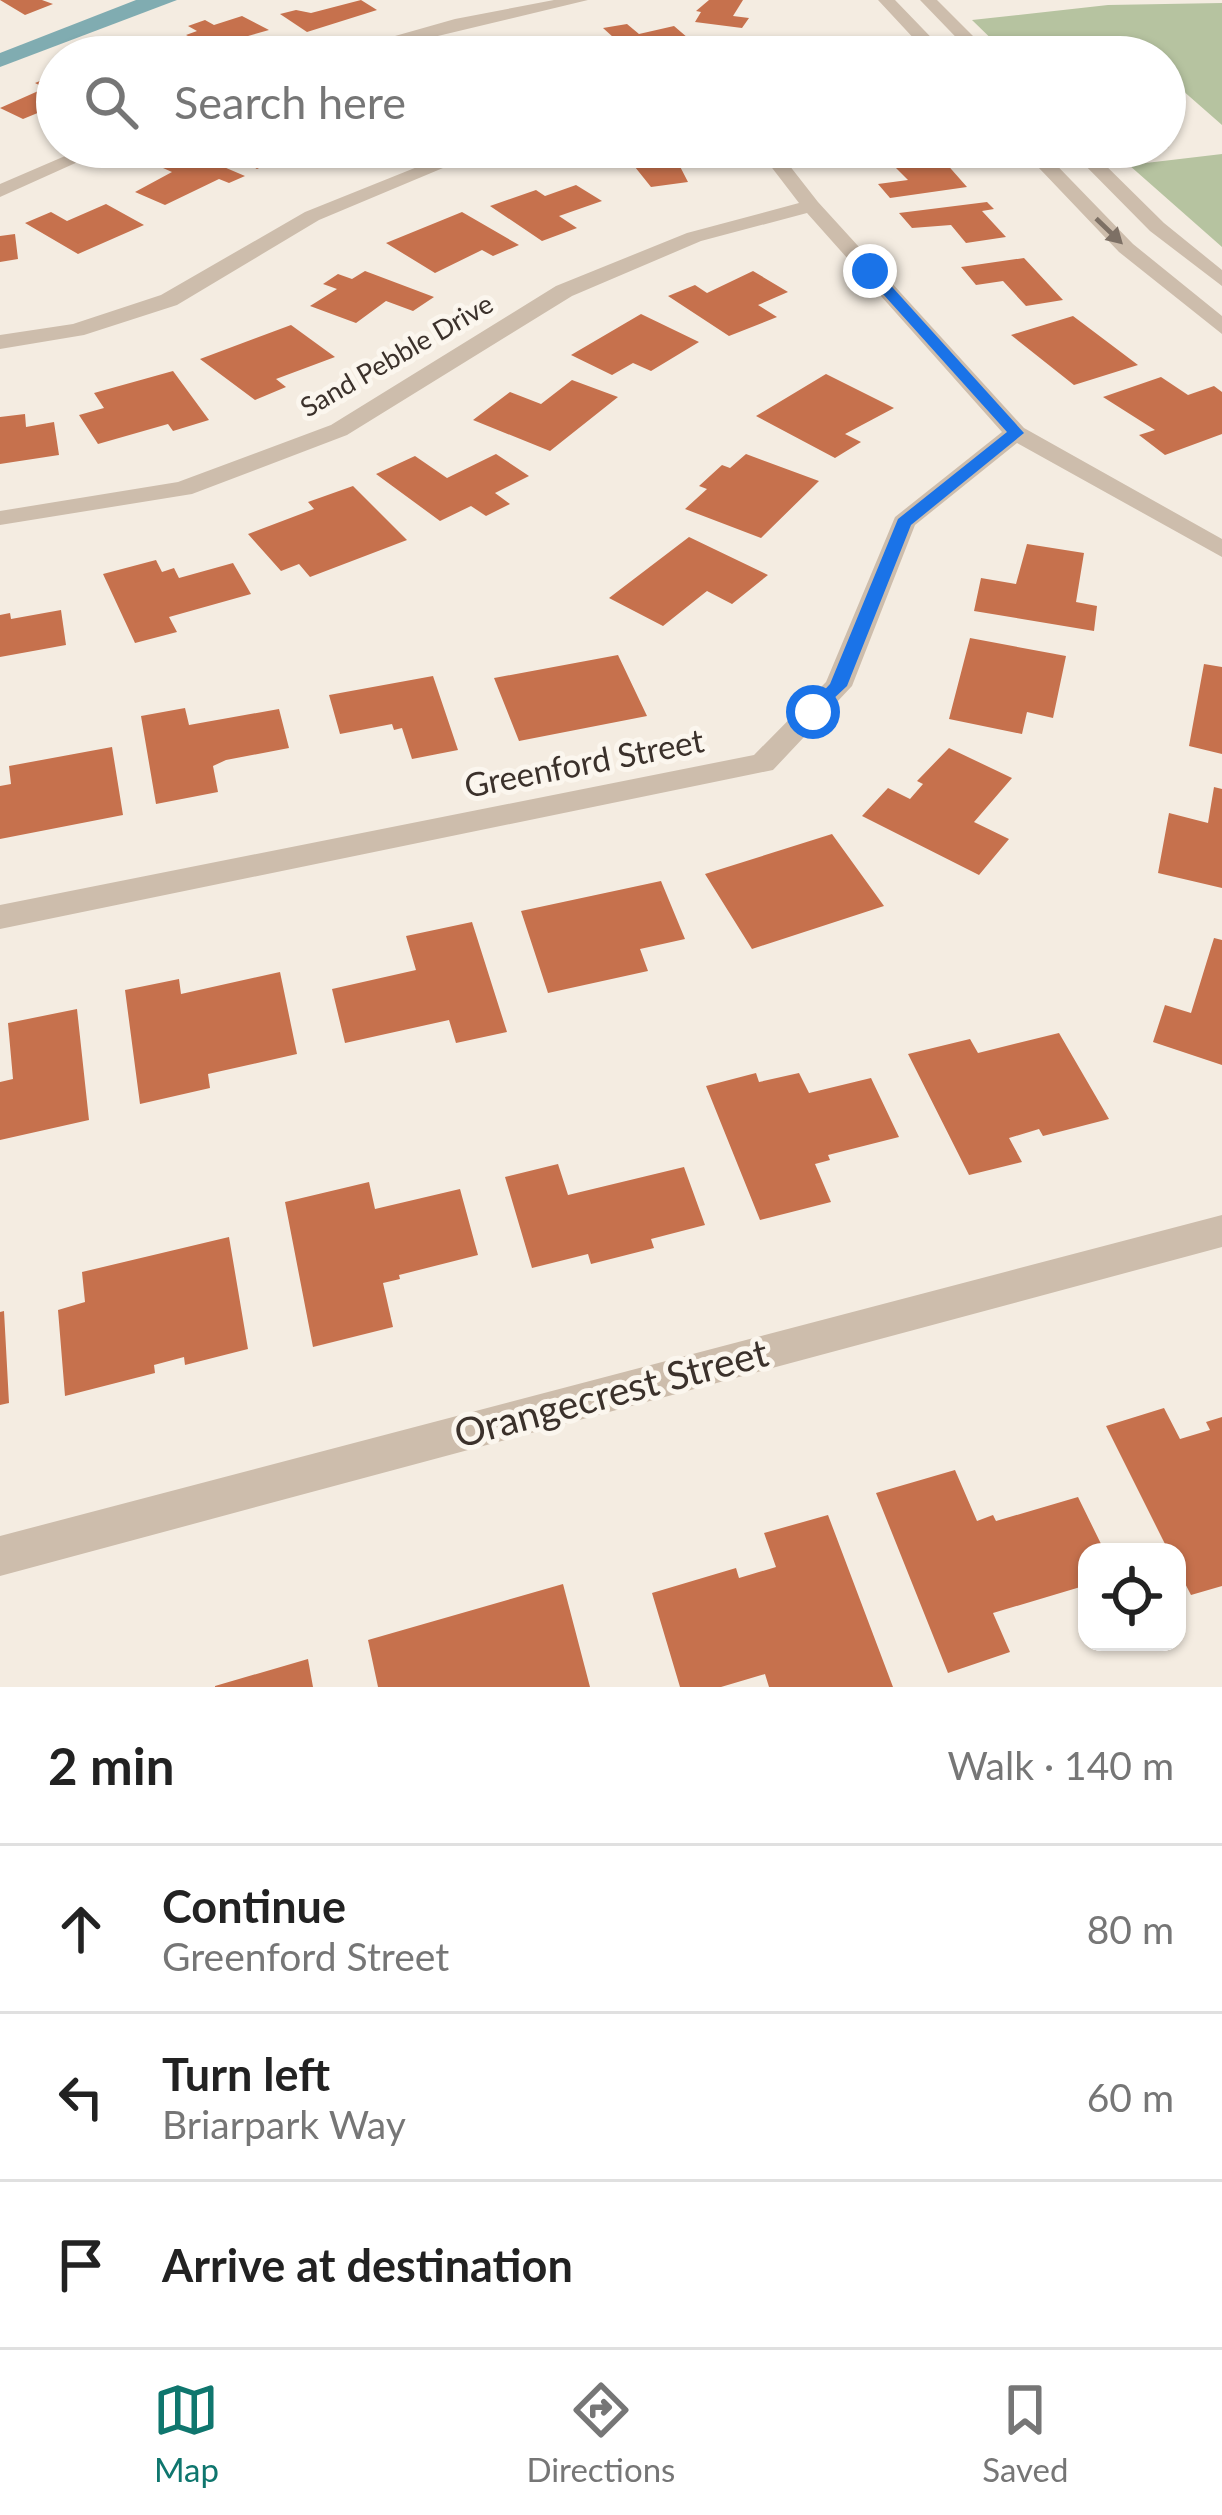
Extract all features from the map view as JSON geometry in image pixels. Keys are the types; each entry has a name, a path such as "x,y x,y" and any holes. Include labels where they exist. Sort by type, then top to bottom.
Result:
{"street":[{"path":"410,36 580,0"},
{"path":"886,0 921,36"},
{"path":"928,0 961,36"},
{"path":"0,191 53,168"},
{"path":"0,342 76,330 169,300 312,216 432,168"},
{"path":"781,168 1016,433 1222,550"},
{"path":"1047,168 1126,248 1222,327"},
{"path":"1097,168 1157,227 1222,280"},
{"name":"Sand Pebble Drive","path":"0,518 183,489 339,430 564,292 694,237 812,206"},
{"name":"Greenford Street","path":"0,916 763,764 838,686 904,523 1016,433"},
{"name":"Orangecrest Street","path":"0,1556 1222,1231"}],"green space":[{"path":"1222,3 1222,125 1186,93 1186,36 988,36 972,20 1108,5"},
{"path":"1222,154 1222,247 1132,168 1186,168 1186,158"}],"water":[{"path":"136,0 177,0 82,36 44,36"},
{"path":"36,39 36,53 0,67 0,53"}],"building":[{"path":"0,0 42,0 53,4 25,15"},
{"path":"361,0 377,10 307,32 280,14 311,13"},
{"path":"709,0 743,0 733,16 749,18 742,28 695,22 701,12 696,11"},
{"path":"242,16 269,30 248,36 186,35 197,31 188,26 205,20 214,25"},
{"path":"627,24 639,34 674,26 686,36 612,36 603,28"},
{"path":"36,92 36,114 23,119 0,108"},
{"path":"163,168 226,168 245,176 229,183 219,179 165,205 135,192 172,172"},
{"path":"636,168 681,168 688,182 651,187"},
{"path":"896,168 950,168 967,187 890,198 878,184 908,180"},
{"path":"576,185 602,201 559,216 577,228 542,241 490,206 536,190 545,196"},
{"path":"987,202 994,209 982,211 1006,237 966,243 951,225 912,228 899,213"},
{"path":"106,204 144,225 78,254 25,223 51,212 67,221"},
{"path":"462,212 519,245 493,256 482,250 435,273 386,243"},
{"path":"15,234 18,259 0,262 0,236"},
{"path":"1024,258 1063,300 1026,306 1003,281 976,285 961,267"},
{"path":"365,271 434,297 413,311 386,301 356,323 310,306 337,289 323,284 338,274 352,279"},
{"path":"753,271 788,292 758,305 777,317 729,336 668,296 695,285 707,293"},
{"path":"641,314 699,342 651,371 633,363 612,375 571,355"},
{"path":"1073,316 1138,365 1074,385 1011,335"},
{"path":"291,325 335,357 276,379 286,387 255,400 200,359"},
{"path":"173,371 209,420 173,431 168,424 98,444 79,415 104,408 94,393"},
{"path":"826,374 894,408 845,434 861,442 835,458 756,416"},
{"path":"1161,377 1188,395 1214,386 1222,392 1222,434 1165,455 1139,435 1155,430 1103,397"},
{"path":"572,380 618,397 550,451 473,420 510,392 541,404"},
{"path":"25,414 26,427 54,422 59,455 0,464 0,417"},
{"path":"496,454 529,476 495,493 510,504 486,516 471,506 440,521 376,474 415,456 447,478"},
{"path":"746,454 819,481 761,538 685,509 707,489 699,486 722,465 730,468"},
{"path":"353,486 407,540 310,577 299,564 281,571 248,534 314,509 308,502"},
{"path":"689,537 768,575 732,604 707,591 663,626 609,598"},
{"path":"1027,544 1084,553 1076,602 1097,606 1094,631 974,611 981,578 1016,584"},
{"path":"156,560 162,572 174,568 179,578 233,563 251,594 169,617 177,632 135,643 103,574"},
{"path":"61,610 66,645 0,657 0,615 10,613 11,619"},
{"path":"970,638 1066,656 1053,718 1027,712 1022,734 949,719"},
{"path":"618,655 647,716 519,741 494,678"},
{"path":"1204,664 1222,667 1222,754 1189,746"},
{"path":"433,676 458,750 412,759 402,728 394,730 392,724 340,734 329,695"},
{"path":"185,708 189,725 279,709 289,748 226,760 213,766 218,792 156,804 141,716"},
{"path":"112,747 123,815 0,839 0,786 11,784 9,766"},
{"path":"949,748 1012,778 974,822 1009,839 979,875 862,816 888,788 910,799 923,784 917,781"},
{"path":"1214,787 1222,789 1222,888 1158,873 1169,813 1208,823"},
{"path":"832,834 884,906 752,949 705,874"},
{"path":"661,881 685,939 640,949 648,971 548,993 521,911"},
{"path":"472,922 507,1032 456,1043 449,1020 345,1043 332,989 416,970 406,936"},
{"path":"1214,938 1222,940 1222,1065 1153,1042 1165,1005 1191,1013"},
{"path":"280,972 297,1054 208,1074 210,1088 140,1104 125,990 179,979 181,994"},
{"path":"77,1009 89,1120 0,1140 0,1082 13,1079 8,1023"},
{"path":"1059,1033 1109,1119 1043,1136 1039,1129 1009,1138 1022,1162 969,1175 908,1054 970,1039 978,1053"},
{"path":"756,1073 759,1082 799,1073 809,1093 871,1078 899,1137 828,1155 830,1160 815,1164 831,1202 760,1220 706,1086"},
{"path":"558,1164 568,1195 684,1167 705,1225 651,1239 654,1248 591,1264 588,1254 532,1268 505,1177"},
{"path":"369,1182 375,1209 460,1189 478,1255 383,1283 393,1327 313,1347 285,1202"},
{"path":"229,1237 248,1349 185,1365 184,1357 154,1365 155,1373 65,1396 58,1310 85,1302 82,1272"},
{"path":"4,1311 9,1403 0,1405 0,1312"},
{"path":"1164,1408 1180,1439 1210,1430 1206,1422 1222,1417 1222,1586 1191,1595 1186,1585 1186,1543 1164,1543 1106,1426"},
{"path":"955,1470 977,1521 993,1515 996,1521 1078,1497 1101,1543 1078,1543 1078,1588 993,1613 1010,1652 948,1673 876,1493"},
{"path":"828,1515 893,1687 769,1687 765,1674 721,1687 680,1687 652,1593 736,1568 739,1578 776,1567 764,1533"},
{"path":"563,1584 590,1687 378,1687 368,1640"},
{"path":"308,1659 313,1687 215,1687 215,1686"}],"route":[{"path":"813,712 838,686 904,523 1016,433 870,271"}]}
